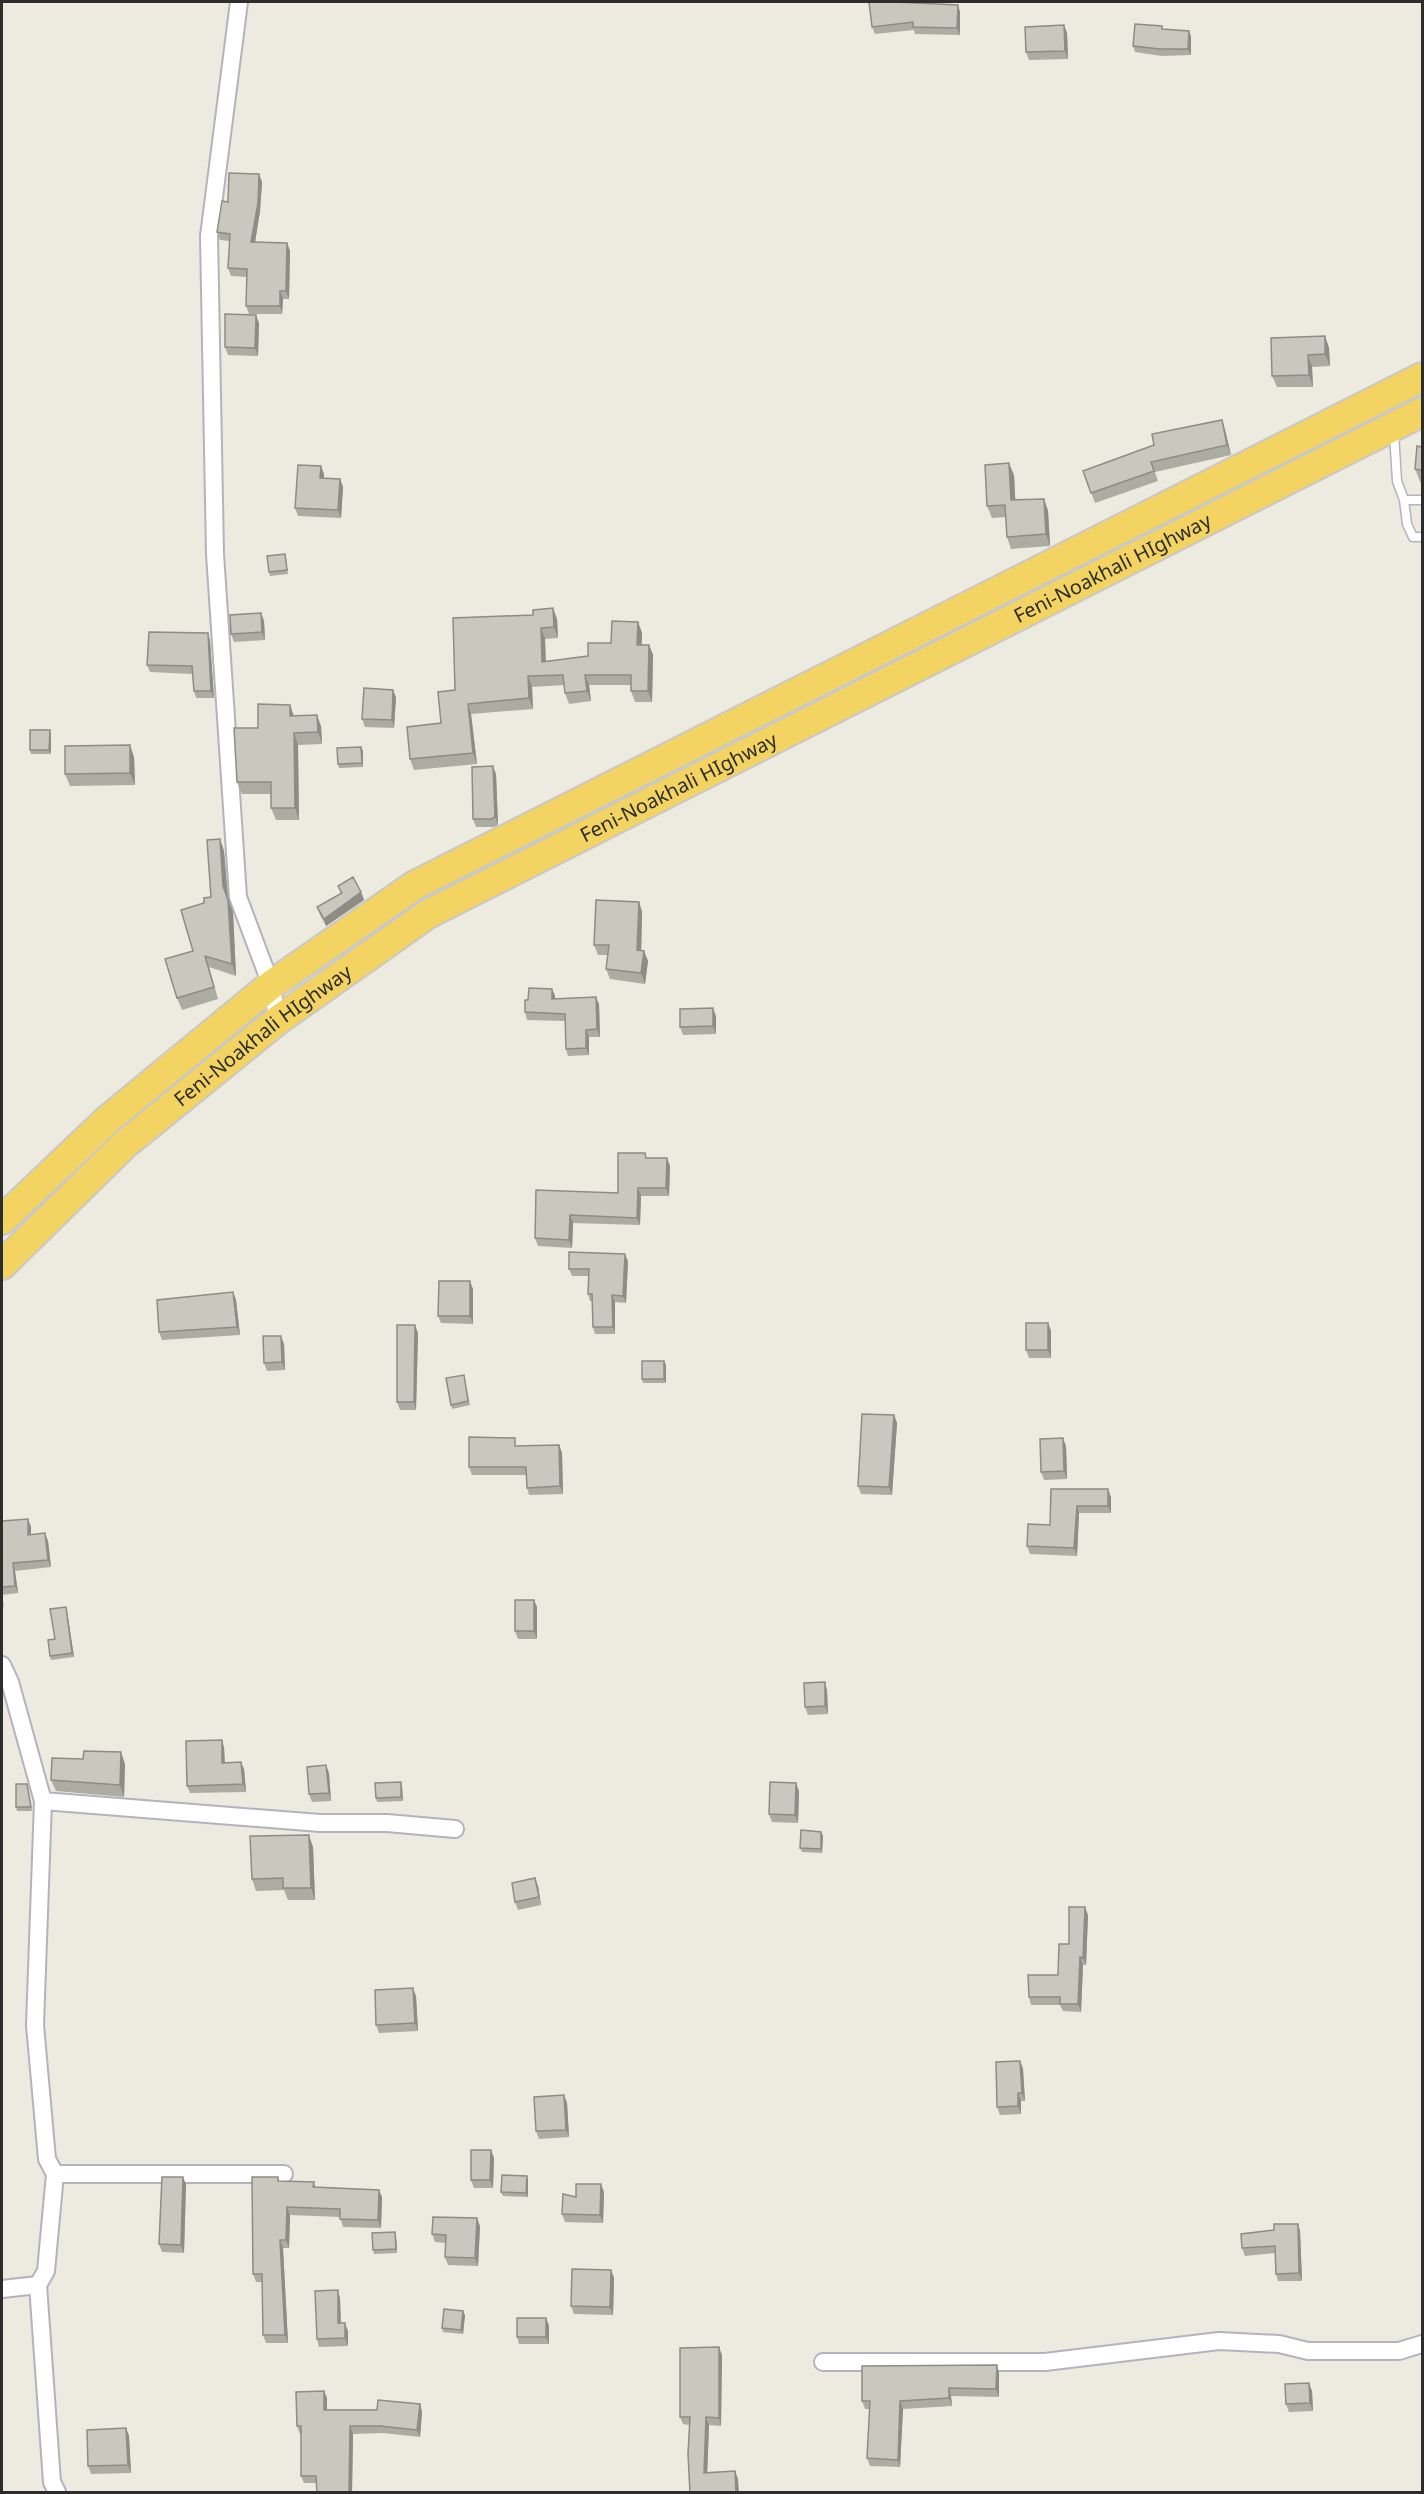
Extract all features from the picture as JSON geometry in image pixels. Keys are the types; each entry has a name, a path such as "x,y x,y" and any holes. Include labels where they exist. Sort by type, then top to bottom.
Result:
{"highway":[{"name":"Feni-Noakhali HIghway","path":"2,1220 107,1120 271,985 415,885 1422,377"},
{"name":"Feni-Noakhali HIghway","path":"2,1265 124,1145 278,1020 428,914 1422,412"}],"street":[{"path":"239,2 208,236 215,554 238,897 271,985 278,1020"},
{"path":"2,1665 10,1682 43,1801 34,2025 47,2158 55,2174 46,2271 38,2285 52,2482 57,2493"},
{"path":"43,1801 320,1823 387,1823 455,1829"},
{"path":"55,2174 284,2174"},
{"path":"2,2289 38,2285"},
{"path":"823,2362 1045,2362 1219,2341 1279,2344 1308,2351 1400,2351 1422,2344"}],"lane":[{"path":"1393,427 1397,481 1404,500 1407,524 1413,537 1422,537"},
{"path":"1404,500 1422,500"}],"building":[{"path":"869,2 958,5 957,28 913,27 913,22 872,27"},
{"path":"1135,24 1189,31 1188,49 1133,46"},
{"path":"1064,25 1065,51 1026,52 1025,27"},
{"path":"229,173 259,174 258,203 251,242 287,243 286,291 280,291 280,306 246,306 247,269 228,268 230,234 217,232 222,201 228,202"},
{"path":"225,314 256,315 255,348 225,347"},
{"path":"1325,336 1325,354 1308,355 1309,375 1272,376 1271,338"},
{"path":"1222,420 1227,445 1151,462 1154,471 1091,493 1083,471 1154,445 1152,434"},
{"path":"1417,446 1422,447 1422,470 1415,469"},
{"path":"1009,463 1011,500 1044,499 1046,534 1007,537 1005,505 987,506 985,465"},
{"path":"298,465 321,466 320,478 340,479 338,510 295,508"},
{"path":"285,554 287,570 269,572 267,556"},
{"path":"553,608 554,627 541,628 542,662 588,656 588,643 611,643 612,621 638,622 637,645 649,645 648,691 631,691 631,675 585,675 587,691 565,693 563,675 528,676 529,698 468,704 473,753 410,759 407,727 441,723 438,692 455,690 453,618 533,615 533,610"},
{"path":"261,613 262,632 231,634 230,615"},
{"path":"149,632 208,633 211,691 194,691 192,666 147,665"},
{"path":"364,688 393,690 392,720 362,719"},
{"path":"258,704 290,705 290,716 317,715 318,732 294,733 295,808 271,808 271,782 237,782 234,728 258,728"},
{"path":"30,730 50,730 49,750 30,750"},
{"path":"130,745 130,773 65,774 65,746"},
{"path":"361,747 362,763 338,764 337,748"},
{"path":"493,766 495,817 473,819 472,767"},
{"path":"220,839 223,886 228,900 232,964 205,956 214,987 177,998 165,959 193,951 181,910 204,903 204,898 211,897 207,840"},
{"path":"353,877 361,892 324,919 317,907 342,893 338,886"},
{"path":"596,900 639,902 637,950 644,951 641,973 606,969 609,945 594,945"},
{"path":"529,988 552,989 552,999 596,997 597,1029 586,1030 586,1048 566,1049 565,1014 525,1012 525,1000 528,1000"},
{"path":"713,1008 713,1026 680,1027 680,1009"},
{"path":"618,1153 645,1153 646,1158 667,1158 666,1188 638,1188 637,1218 570,1215 569,1240 535,1238 536,1190 618,1193"},
{"path":"569,1252 625,1254 623,1296 612,1295 613,1327 593,1327 592,1294 588,1294 589,1269 569,1269"},
{"path":"439,1281 470,1281 470,1316 438,1316"},
{"path":"233,1292 237,1327 159,1332 157,1300"},
{"path":"1026,1323 1048,1323 1048,1350 1026,1350"},
{"path":"397,1325 415,1325 414,1402 397,1402"},
{"path":"263,1336 281,1336 282,1362 264,1363"},
{"path":"642,1361 664,1361 664,1379 642,1379"},
{"path":"464,1375 468,1401 451,1405 446,1378"},
{"path":"862,1414 894,1415 889,1487 858,1486"},
{"path":"469,1437 515,1438 515,1446 559,1445 560,1486 527,1488 526,1467 469,1467"},
{"path":"1063,1438 1064,1471 1041,1472 1040,1439"},
{"path":"1051,1489 1108,1489 1108,1506 1077,1506 1074,1548 1027,1546 1028,1524 1050,1525"},
{"path":"28,1519 28,1535 45,1533 48,1560 13,1563 15,1586 2,1587 2,1521"},
{"path":"515,1600 534,1600 534,1631 515,1631"},
{"path":"66,1607 72,1653 50,1656 48,1640 55,1639 50,1609"},
{"path":"825,1682 825,1706 805,1707 804,1683"},
{"path":"222,1740 222,1763 241,1762 243,1784 187,1786 186,1741"},
{"path":"84,1751 121,1752 120,1785 51,1780 52,1758 83,1759"},
{"path":"326,1765 329,1793 309,1794 307,1767"},
{"path":"401,1782 401,1797 376,1798 375,1783"},
{"path":"770,1782 796,1783 795,1815 769,1814"},
{"path":"16,1784 27,1784 31,1807 16,1807"},
{"path":"801,1830 821,1832 821,1849 800,1848"},
{"path":"309,1835 311,1888 283,1888 283,1878 252,1879 250,1836"},
{"path":"535,1878 539,1897 515,1902 512,1883"},
{"path":"1069,1907 1085,1907 1078,2004 1060,2004 1060,1997 1029,1997 1028,1975 1058,1975 1059,1944 1069,1944"},
{"path":"413,1988 415,2023 376,2025 375,1990"},
{"path":"1020,2061 1022,2093 1018,2093 1018,2106 997,2107 996,2062"},
{"path":"564,2095 566,2130 536,2131 534,2097"},
{"path":"471,2150 491,2150 490,2180 471,2180"},
{"path":"502,2175 527,2176 526,2193 501,2192"},
{"path":"162,2177 183,2177 181,2245 159,2244"},
{"path":"252,2177 278,2177 278,2181 314,2182 313,2187 379,2190 378,2220 340,2219 340,2209 287,2207 286,2240 280,2240 285,2335 263,2335 262,2274 253,2274"},
{"path":"576,2184 601,2184 600,2215 562,2214 563,2194 576,2197"},
{"path":"433,2217 477,2218 475,2258 445,2257 446,2235 432,2234"},
{"path":"1274,2224 1298,2224 1299,2273 1276,2274 1275,2246 1242,2248 1241,2234 1274,2230"},
{"path":"395,2232 396,2249 373,2250 372,2233"},
{"path":"572,2269 611,2270 610,2307 571,2306"},
{"path":"338,2290 338,2323 345,2323 345,2338 317,2339 315,2291"},
{"path":"444,2309 463,2311 461,2330 442,2328"},
{"path":"517,2318 546,2318 546,2337 517,2337"},
{"path":"719,2347 719,2418 706,2417 704,2473 735,2471 736,2493 690,2493 688,2454 690,2417 680,2417 680,2348"},
{"path":"997,2365 996,2389 949,2388 949,2398 900,2401 898,2460 867,2458 870,2401 862,2401 862,2366"},
{"path":"1309,2383 1310,2403 1286,2404 1285,2384"},
{"path":"324,2391 324,2410 377,2410 378,2400 420,2404 417,2430 350,2426 349,2493 317,2493 316,2476 301,2476 301,2426 297,2426 296,2392"},
{"path":"126,2428 128,2465 88,2466 87,2430"}]}
